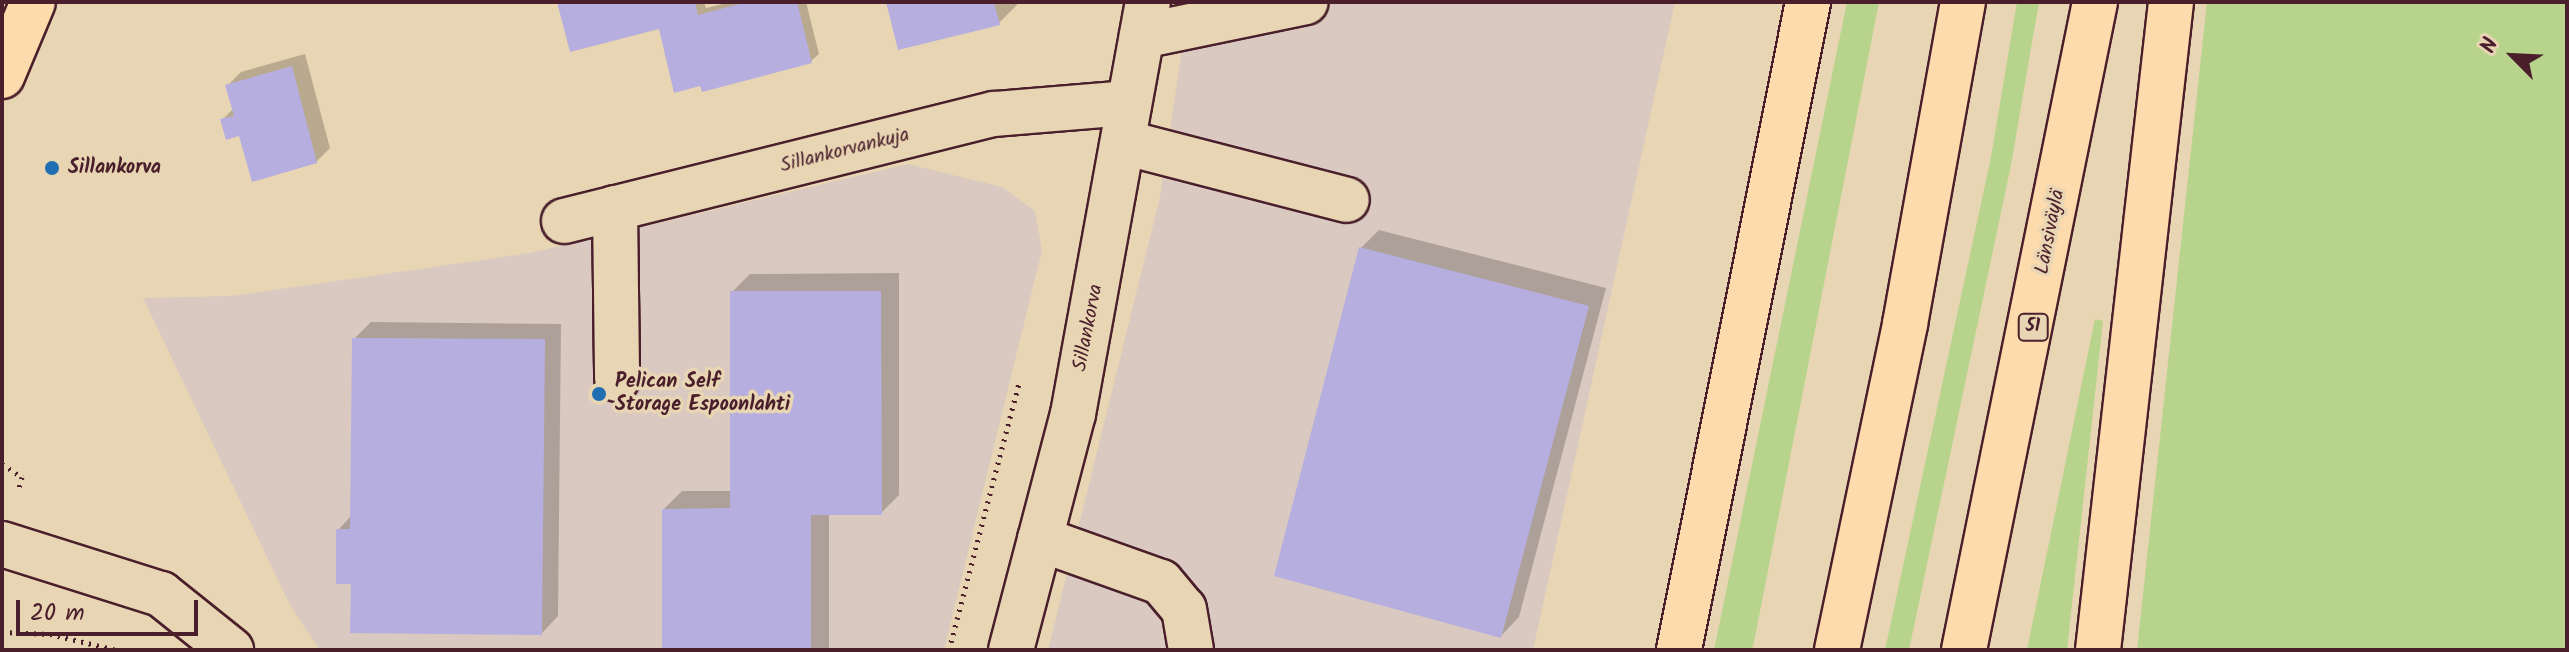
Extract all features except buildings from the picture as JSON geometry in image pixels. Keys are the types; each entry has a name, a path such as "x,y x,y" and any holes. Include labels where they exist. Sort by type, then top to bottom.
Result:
{"main road":[{"path":"2,76 33,2"},
{"path":"1679,650 1808,2"},
{"path":"1837,650 1905,324 1963,2"},
{"name":"Länsiväylä","path":"1964,650 2095,2"},
{"path":"2098,650 2171,2"},
{"path":"1654,650 1712,485"}],"street":[{"path":"1145,19 1306,2"},
{"name":"Sillankorva","path":"1011,650 1073,414 1145,19"},
{"name":"Sillankorvankuja","path":"564,221 994,114 1126,123 1347,200"},
{"path":"615,208 617,379"},
{"path":"1040,539 1161,582 1184,609 1191,650"},
{"path":"2,544 161,594 231,650"}],"path":[{"path":"2,632 50,634 116,650"}],"shaded area":[{"path":"1189,2 1675,2 1533,650 1048,650 1160,197"},
{"name":"Pelican Self Storage Espoonlahti","path":"908,164 1002,187 1035,211 1042,250 944,650 320,650 290,605 143,298 231,296 530,253"}],"green space":[{"path":"1847,2 1879,2 1755,637 1752,650 1714,650"},
{"path":"2017,2 2039,2 2011,165 1909,650 1885,650 1991,157"},
{"path":"2207,2 2567,2 2567,650 2137,650"},
{"path":"2095,319 2103,321 2067,650 2027,650"}],"place":[{"name":"Sillankorva","path":"52,168"},
{"name":"Pelican Self Storage Espoonlahti","path":"599,394"}]}
